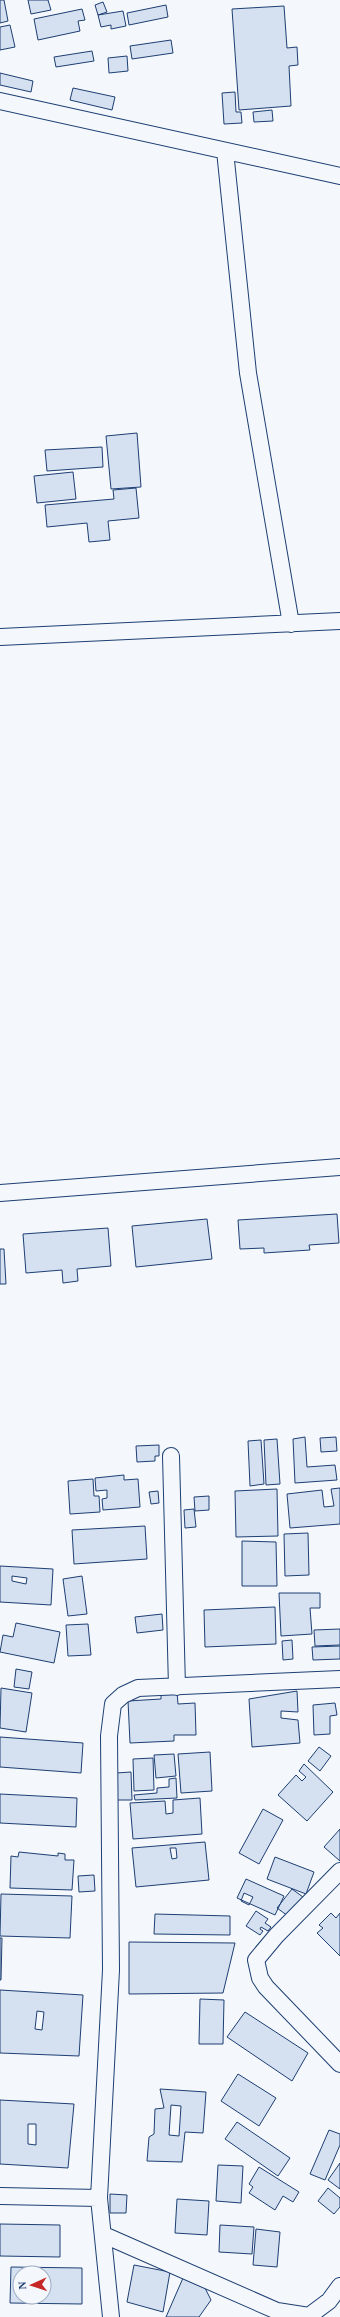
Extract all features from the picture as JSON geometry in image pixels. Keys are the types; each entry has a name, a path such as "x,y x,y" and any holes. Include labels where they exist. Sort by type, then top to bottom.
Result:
{"street":[{"path":"0,101 340,176"},
{"path":"225,151 248,373 291,624"},
{"path":"0,637 340,621"},
{"path":"0,1193 340,1167"},
{"path":"171,1456 177,1686"},
{"path":"111,2317 104,2235 99,2198 111,1970 109,1736 112,1704 123,1695 138,1688 340,1679"},
{"path":"340,1871 276,1936 256,1960 260,1978 266,1987 340,2064"},
{"path":"0,2196 99,2198"},
{"path":"104,2235 277,2311 309,2316 329,2301 340,2286"}],"building":[{"path":"0,0 4,0 8,21 0,23"},
{"path":"28,0 48,0 51,10 31,14"},
{"path":"103,2 107,12 98,15 95,5"},
{"path":"166,5 168,17 129,25 127,13"},
{"path":"284,6 287,48 297,47 298,65 289,66 291,106 239,110 232,9"},
{"path":"82,9 85,20 78,21 80,31 38,40 34,19"},
{"path":"123,11 126,26 111,29 111,25 101,27 98,15"},
{"path":"10,25 15,47 0,50 0,27"},
{"path":"171,40 173,53 132,59 130,46"},
{"path":"92,51 94,61 56,67 54,57"},
{"path":"127,56 128,71 109,73 108,58"},
{"path":"0,73 33,81 31,92 0,85"},
{"path":"73,88 115,97 112,110 70,100"},
{"path":"235,92 236,112 241,112 242,123 224,124 222,93"},
{"path":"272,110 273,121 254,122 253,112"},
{"path":"137,433 141,487 111,489 106,436"},
{"path":"102,447 103,467 47,471 45,450"},
{"path":"73,472 76,499 37,503 34,476"},
{"path":"136,488 139,518 108,521 110,540 89,542 87,523 47,527 45,505 114,499 113,490"},
{"path":"337,1214 339,1243 309,1245 310,1250 264,1253 264,1248 240,1249 238,1220"},
{"path":"207,1219 212,1259 136,1267 132,1226"},
{"path":"108,1228 111,1266 77,1269 78,1281 63,1283 62,1270 26,1273 23,1234"},
{"path":"0,1249 4,1249 6,1284 0,1284"},
{"path":"305,1437 307,1467 335,1465 337,1480 295,1483 293,1439"},
{"path":"336,1437 337,1451 321,1452 320,1438"},
{"path":"277,1439 280,1484 266,1485 264,1440"},
{"path":"261,1440 264,1484 250,1486 248,1441"},
{"path":"159,1445 159,1456 155,1456 155,1461 137,1462 136,1446"},
{"path":"124,1475 124,1480 138,1479 140,1507 103,1510 102,1499 107,1498 107,1490 96,1491 95,1478"},
{"path":"93,1479 94,1496 99,1496 100,1512 70,1514 68,1481"},
{"path":"340,1488 340,1524 290,1528 287,1494 322,1490 324,1507 334,1506 331,1489"},
{"path":"277,1489 278,1536 236,1537 235,1491"},
{"path":"158,1491 159,1503 151,1504 149,1492"},
{"path":"209,1496 209,1510 195,1511 194,1497"},
{"path":"194,1509 196,1527 185,1528 184,1510"},
{"path":"145,1526 147,1559 74,1564 72,1530"},
{"path":"308,1533 309,1575 285,1576 284,1534"},
{"path":"242,1541 276,1542 277,1586 242,1586"},
{"path":"0,1566 53,1569 51,1605 0,1602","holes":["12,1576 27,1578 26,1584 12,1581"]},
{"path":"82,1576 87,1614 68,1616 63,1579"},
{"path":"279,1593 320,1593 320,1608 310,1608 312,1634 281,1636"},
{"path":"275,1607 276,1644 205,1647 204,1610"},
{"path":"162,1614 163,1630 137,1633 135,1617"},
{"path":"16,1623 60,1632 54,1663 0,1652 3,1635 13,1637"},
{"path":"88,1624 91,1655 68,1656 66,1625"},
{"path":"340,1629 340,1645 315,1646 314,1630"},
{"path":"292,1640 293,1659 283,1660 282,1641"},
{"path":"340,1646 340,1659 313,1660 312,1647"},
{"path":"16,1669 32,1672 29,1689 14,1687"},
{"path":"1,1688 32,1693 26,1732 0,1728"},
{"path":"297,1691 298,1712 281,1711 281,1718 298,1720 300,1743 252,1747 249,1699"},
{"path":"177,1692 178,1704 195,1703 196,1735 174,1735 174,1741 130,1743 128,1701 161,1699 161,1693"},
{"path":"335,1703 337,1715 330,1716 330,1734 314,1735 313,1705"},
{"path":"0,1737 83,1743 81,1773 0,1767"},
{"path":"319,1747 331,1756 320,1771 308,1761"},
{"path":"210,1752 212,1791 181,1793 178,1754"},
{"path":"174,1754 176,1776 156,1778 154,1755"},
{"path":"153,1758 154,1790 134,1791 133,1759"},
{"path":"304,1764 333,1792 307,1821 278,1795 296,1775 302,1781 306,1777 299,1771"},
{"path":"131,1772 132,1800 117,1800 116,1773"},
{"path":"176,1778 177,1798 135,1800 134,1795 157,1793 157,1788 169,1787 169,1779"},
{"path":"0,1794 77,1798 76,1827 0,1823"},
{"path":"200,1798 202,1834 133,1839 130,1803 165,1801 166,1814 173,1813 173,1800"},
{"path":"263,1809 283,1820 259,1864 239,1853"},
{"path":"340,1829 340,1861 324,1847"},
{"path":"205,1842 209,1880 136,1887 132,1848","holes":["170,1848 176,1848 177,1858 172,1859"]},
{"path":"19,1852 58,1856 58,1853 65,1854 65,1860 74,1860 72,1890 10,1888 11,1856 18,1857"},
{"path":"275,1857 314,1872 306,1894 267,1879"},
{"path":"94,1875 95,1891 79,1892 78,1876"},
{"path":"246,1879 284,1896 275,1915 237,1898"},
{"path":"292,1889 303,1897 288,1916 277,1908"},
{"path":"244,1893 253,1897 249,1905 241,1901"},
{"path":"1,1894 72,1896 70,1938 0,1936"},
{"path":"256,1911 268,1919 265,1923 271,1927 268,1931 261,1927 260,1929 263,1931 260,1935 246,1926"},
{"path":"331,1913 336,1918 340,1913 340,1956 317,1933 323,1928 319,1925"},
{"path":"155,1914 230,1916 230,1935 154,1934"},
{"path":"0,1938 2,1938 1,1980 0,1980"},
{"path":"129,1942 235,1943 223,1993 129,1994"},
{"path":"0,1990 83,1995 79,2056 0,2053","holes":["37,2011 44,2012 42,2030 35,2029"]},
{"path":"200,1999 224,2000 223,2044 199,2044"},
{"path":"245,2012 308,2053 292,2081 227,2037"},
{"path":"238,2074 276,2098 259,2126 221,2101"},
{"path":"160,2089 206,2092 203,2133 185,2132 182,2162 147,2161 149,2137 154,2134 155,2109 164,2108","holes":["171,2105 181,2106 179,2136 169,2135"]},
{"path":"0,2100 74,2104 68,2168 0,2164","holes":["28,2124 36,2124 36,2145 28,2144"]},
{"path":"237,2122 290,2158 278,2176 225,2139"},
{"path":"329,2130 340,2134 340,2145 325,2180 310,2174"},
{"path":"340,2163 340,2189 328,2180"},
{"path":"218,2165 243,2166 241,2203 216,2201"},
{"path":"259,2167 299,2192 293,2202 283,2196 275,2210 249,2193 253,2187 249,2184"},
{"path":"328,2188 340,2198 340,2207 334,2214 318,2201"},
{"path":"110,2194 127,2195 126,2213 110,2213"},
{"path":"177,2199 209,2201 207,2235 175,2233"},
{"path":"0,2224 60,2225 60,2257 0,2256"},
{"path":"220,2225 254,2227 252,2254 219,2252"},
{"path":"256,2229 280,2232 277,2267 253,2265"},
{"path":"134,2265 170,2272 163,2312 127,2302"},
{"path":"11,2267 12,2267 12,2303 10,2303"},
{"path":"52,2268 82,2268 82,2304 52,2304"},
{"path":"183,2278 204,2286 211,2300 199,2317 166,2317"}]}
